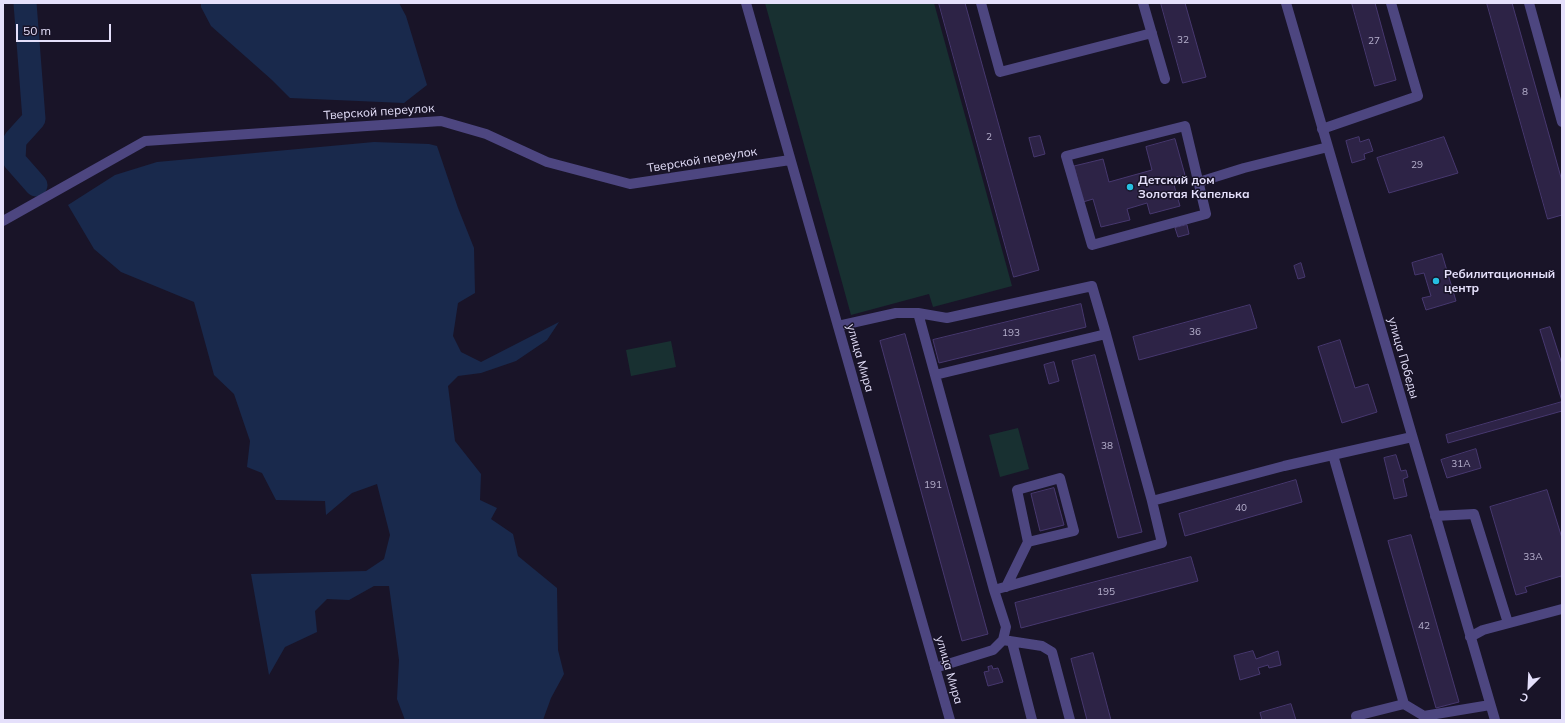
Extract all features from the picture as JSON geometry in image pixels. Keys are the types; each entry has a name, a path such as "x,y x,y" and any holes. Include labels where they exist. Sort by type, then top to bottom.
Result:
{"street":[{"name":"улица Мира","path":"746,3 950,720"},
{"path":"981,3 1000,72 1152,33"},
{"path":"1143,3 1165,79"},
{"name":"улица Победы","path":"1286,3 1495,720"},
{"path":"1322,129 1418,96 1391,3"},
{"path":"1529,3 1562,122"},
{"name":"Тверской переулок","path":"3,222 145,141 441,121 486,134 547,162 630,184 790,160"},
{"path":"1185,126 1199,182 1206,214 1092,245 1066,156 1185,126"},
{"path":"1199,182 1244,168 1328,147"},
{"path":"838,326 896,313 918,313 947,318 1092,286 1162,542 994,590"},
{"path":"918,313 994,590 1006,627 1008,641 1032,720"},
{"path":"935,375 1106,334"},
{"path":"1152,501 1284,466 1412,437"},
{"path":"1333,455 1404,704 1424,716 1490,705"},
{"path":"1006,587 1028,542 1017,490 1060,478 1074,531 1028,542"},
{"path":"1435,516 1474,514 1508,623"},
{"path":"1470,637 1483,630 1562,609"},
{"path":"935,668 993,650 1008,641 1042,646 1052,652 1070,720"},
{"path":"1357,720 1356,716 1404,704"}],"green space":[{"path":"765,3 934,3 1012,286 933,307 929,294 851,315"},
{"path":"671,341 676,367 631,376 626,350"},
{"path":"1018,428 1029,469 1000,477 989,435"}],"water":[{"path":"201,3 399,3 406,16 427,85 404,103 290,98 211,26 201,7"},
{"path":"374,142 429,144 437,146 458,208 474,248 475,293 458,303 453,336 461,352 481,362 559,322 547,340 516,361 481,373 458,376 448,386 455,441 481,474 480,500 497,508 491,519 513,534 518,556 557,588 558,650 564,674 551,698 543,720 405,720 397,699 399,660 389,586 374,586 349,600 327,599 315,611 317,632 285,647 269,675 251,574 366,571 384,559 390,535 377,484 352,493 326,515 325,501 276,500 262,473 247,467 250,441 234,394 214,375 194,302 121,272 94,249 68,205 115,175 157,162"}],"building":[{"path":"939,3 965,3 1039,270 1014,277"},
{"path":"1161,3 1185,3 1206,77 1183,83"},
{"path":"1352,3 1375,3 1396,80 1375,86"},
{"path":"1487,3 1512,3 1562,181 1562,215 1548,219"},
{"path":"1040,136 1045,154 1034,157 1029,138"},
{"path":"1359,137 1360,142 1369,139 1373,151 1364,154 1365,159 1352,163 1346,141"},
{"path":"1444,137 1458,173 1389,193 1377,158"},
{"path":"1175,139 1185,175 1172,178 1180,206 1150,214 1147,203 1127,209 1130,220 1101,227 1093,199 1083,202 1074,166 1103,159 1109,182 1152,170 1146,147"},
{"path":"1187,225 1189,234 1178,237 1175,228"},
{"path":"1442,254 1456,301 1426,310 1422,298 1431,296 1424,273 1415,275 1412,263"},
{"path":"1301,263 1305,277 1298,279 1294,266"},
{"path":"1081,304 1086,327 939,363 933,340"},
{"path":"1250,305 1257,328 1139,360 1133,337"},
{"path":"1550,327 1562,364 1562,401 1540,330"},
{"path":"905,334 988,634 962,641 880,341"},
{"path":"1340,340 1355,388 1368,384 1377,412 1342,423 1318,347"},
{"path":"1095,355 1142,532 1118,538 1072,361"},
{"path":"1054,362 1059,381 1049,384 1044,365"},
{"path":"1562,402 1562,411 1448,443 1446,435"},
{"path":"1476,449 1481,468 1447,478 1441,460"},
{"path":"1396,455 1401,471 1406,470 1408,477 1403,479 1407,496 1394,499 1384,458"},
{"path":"1296,480 1302,502 1185,536 1179,514"},
{"path":"1054,488 1064,525 1040,531 1031,494"},
{"path":"1547,490 1562,538 1562,581 1561,576 1525,587 1527,592 1516,595 1490,507"},
{"path":"1411,535 1459,702 1436,708 1388,541"},
{"path":"1191,557 1198,581 1021,628 1015,603"},
{"path":"1253,651 1256,659 1278,651 1281,665 1269,668 1268,665 1258,668 1260,674 1240,680 1234,656"},
{"path":"1093,653 1111,720 1087,720 1071,659"},
{"path":"992,666 993,669 998,668 1003,682 988,686 984,672 989,671 988,667"},
{"path":"1291,704 1296,720 1262,720 1260,713"}],"waterway":[{"path":"25,3 34,119 15,140 14,160 36,185"}],"place":[{"name":"Детский дом Золотая Капелька","path":"1130,187"},
{"name":"Ребилитационный центр","path":"1436,281"}]}
